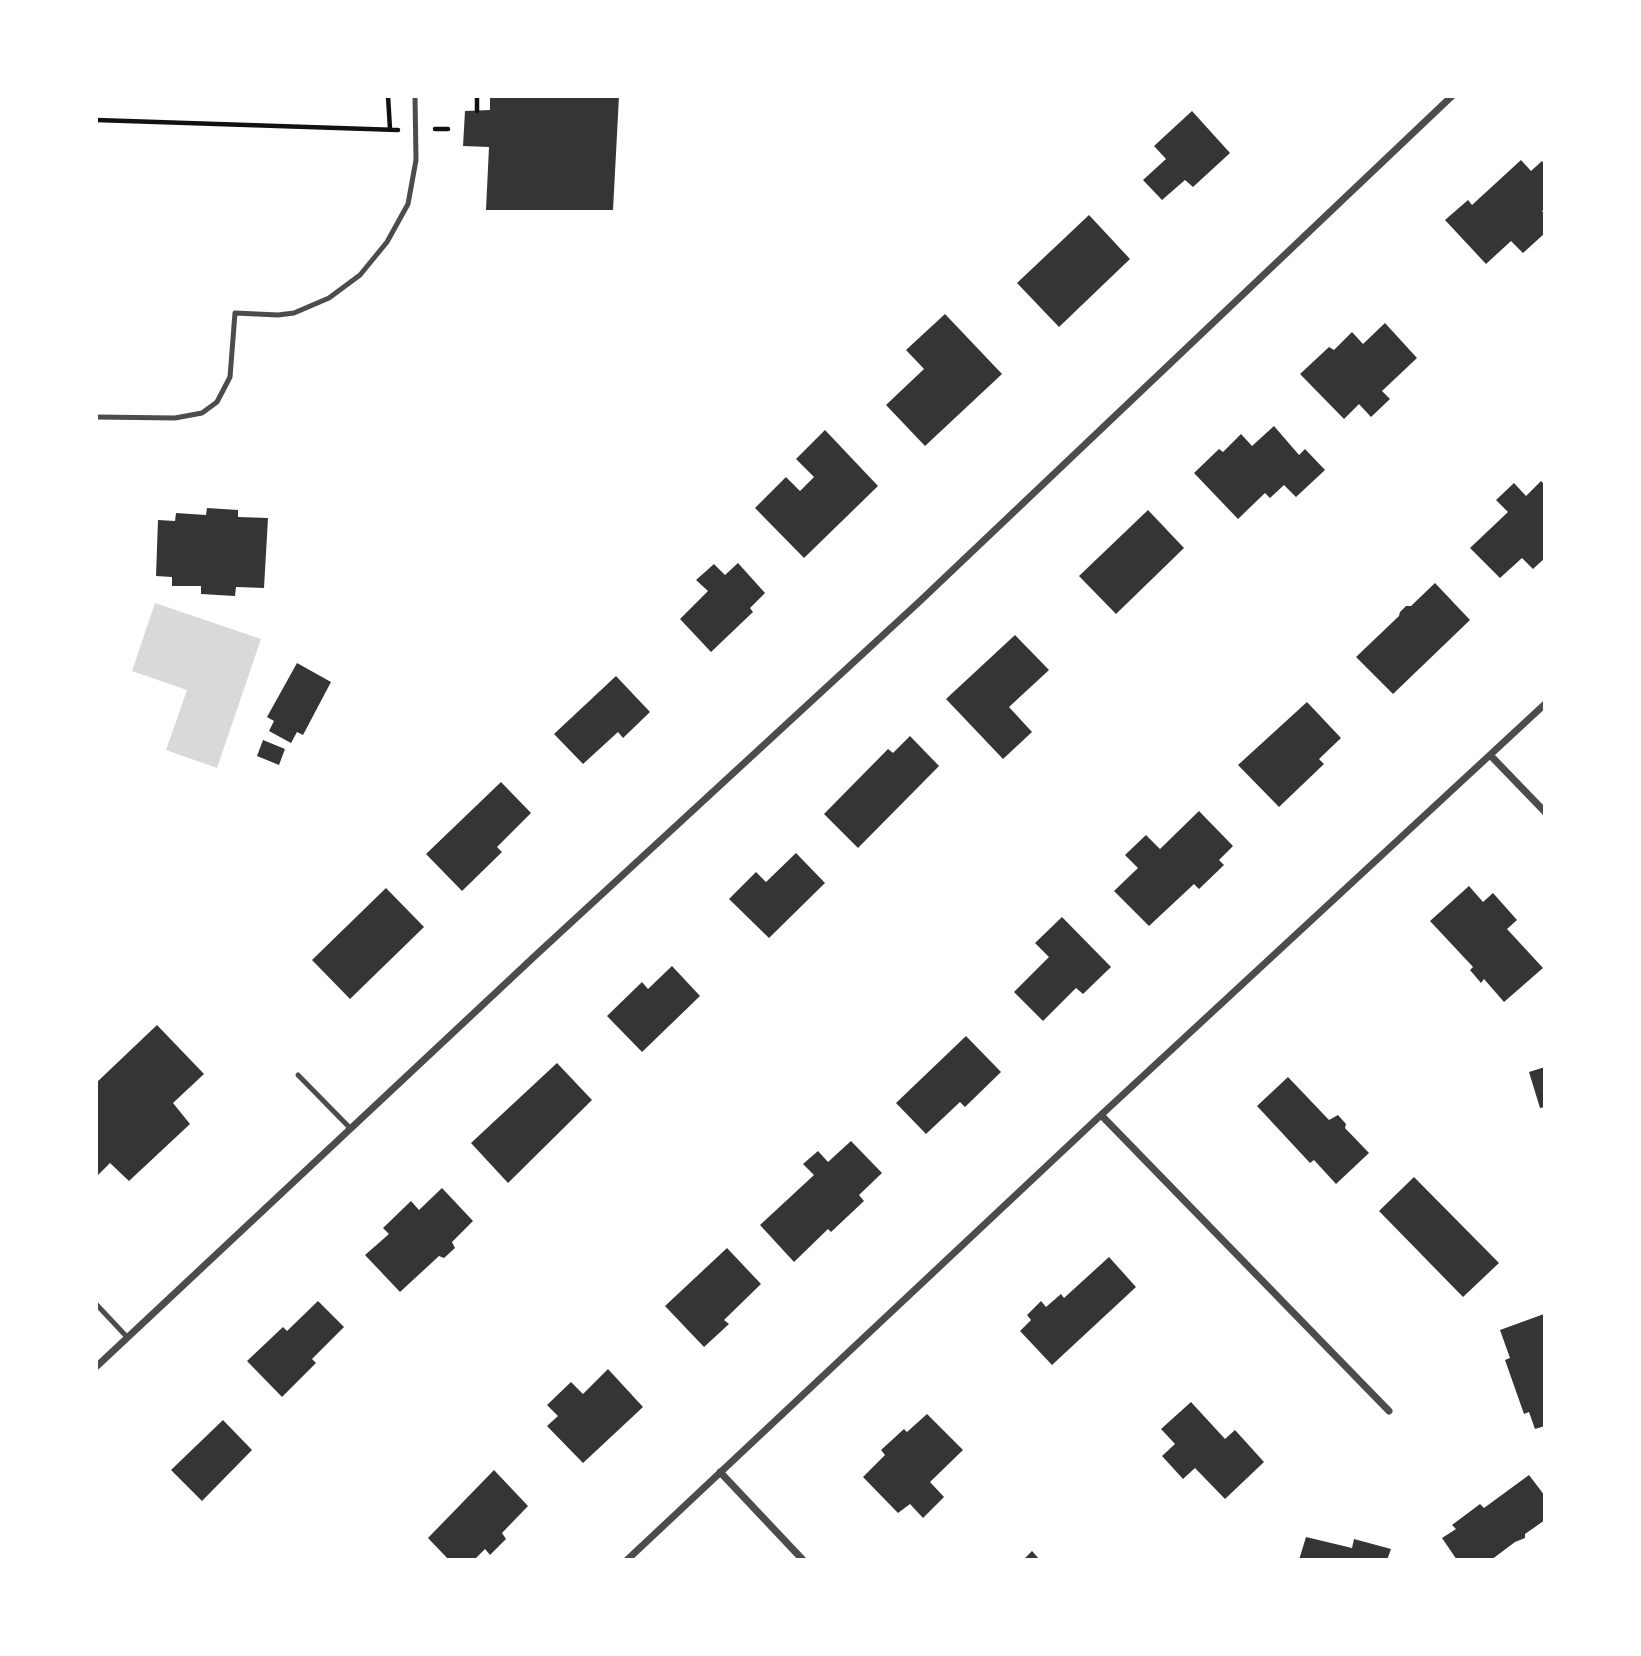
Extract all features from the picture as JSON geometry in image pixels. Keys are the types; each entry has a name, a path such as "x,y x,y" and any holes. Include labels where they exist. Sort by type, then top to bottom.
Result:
{"street":[{"path":"96,1367 919,602 1452,96"},
{"path":"627,1560 1101,1115 1545,704"},
{"path":"1491,756 1545,812"},
{"path":"1101,1115 1389,1412"},
{"path":"720,1472 803,1560"}],"lane":[{"path":"96,417 191,416 202,413 217,402 230,377 235,313 278,315 313,306 360,275 387,242 408,204 416,160 415,96"},
{"path":"298,1075 351,1129"},
{"path":"96,1304 128,1337"}],"path":[{"path":"388,96 390,129"},
{"path":"477,96 477,111"},
{"path":"96,120 448,129"}],"shaded area":[{"path":"155,603 261,639 217,768 166,750 187,690 132,671"}],"building":[{"path":"490,96 619,96 613,210 486,210 489,147 463,146 465,111 490,110"},
{"path":"1192,111 1230,153 1193,187 1185,180 1162,200 1143,180 1166,159 1154,146"},
{"path":"1521,160 1531,171 1542,161 1545,164 1545,208 1542,211 1545,215 1545,233 1523,253 1511,241 1486,264 1445,220 1468,200 1472,205"},
{"path":"1089,215 1130,259 1059,327 1017,283"},
{"path":"945,314 1002,374 925,446 886,405 924,369 906,350"},
{"path":"1385,323 1417,358 1382,391 1390,399 1371,417 1359,404 1344,419 1300,374 1329,347 1334,350 1352,332 1363,344"},
{"path":"1274,426 1299,455 1305,449 1325,470 1296,497 1284,485 1270,498 1265,493 1238,519 1194,473 1219,449 1223,452 1241,434 1252,446"},
{"path":"825,430 878,486 804,558 755,508 786,477 800,491 814,477 796,459"},
{"path":"1541,481 1545,485 1545,558 1533,569 1522,558 1500,578 1470,548 1508,512 1496,500 1514,483 1526,496"},
{"path":"207,508 238,510 238,517 268,518 264,588 236,587 235,596 201,594 201,586 172,586 172,577 156,576 158,520 175,521 176,513 206,515"},
{"path":"1148,510 1184,548 1116,614 1079,576"},
{"path":"738,563 765,593 750,608 753,612 711,652 680,619 708,591 696,580 714,564 725,575"},
{"path":"1435,583 1470,620 1393,694 1356,657 1406,606 1411,606"},
{"path":"1015,635 1049,670 1009,707 1032,732 1003,759 946,699"},
{"path":"297,663 331,682 303,735 297,732 291,743 269,731 274,721 267,717"},
{"path":"616,676 650,712 623,738 618,732 583,764 554,734"},
{"path":"1307,702 1341,738 1319,759 1324,764 1279,807 1238,765"},
{"path":"910,736 939,766 858,848 824,814 888,749 893,753"},
{"path":"263,740 285,749 279,765 257,756"},
{"path":"501,782 531,813 497,847 502,852 462,891 426,854"},
{"path":"1199,811 1233,846 1219,860 1224,865 1199,889 1194,884 1149,926 1114,891 1138,868 1125,855 1146,835 1160,849"},
{"path":"796,853 825,883 769,938 729,899 756,872 766,882"},
{"path":"1469,886 1483,902 1493,893 1517,920 1507,929 1543,968 1504,1002 1484,979 1481,983 1470,970 1473,967 1430,921"},
{"path":"386,888 424,927 350,999 312,960"},
{"path":"1062,917 1111,967 1083,994 1076,988 1043,1021 1014,992 1049,957 1035,943"},
{"path":"672,966 700,996 642,1052 607,1016 642,982 648,989"},
{"path":"157,1025 204,1074 173,1103 190,1124 129,1181 110,1163 96,1177 96,1083"},
{"path":"966,1036 1001,1072 965,1107 960,1102 926,1134 896,1103"},
{"path":"557,1063 592,1100 508,1183 471,1143"},
{"path":"1545,1067 1545,1107 1540,1108 1529,1072"},
{"path":"1288,1077 1329,1120 1338,1115 1346,1124 1345,1128 1369,1153 1336,1184 1314,1160 1310,1163 1257,1106"},
{"path":"851,1141 882,1173 859,1195 864,1201 831,1232 828,1229 794,1262 760,1225 814,1175 803,1164 818,1151 828,1162"},
{"path":"1414,1177 1499,1263 1463,1297 1379,1211"},
{"path":"442,1188 473,1221 452,1242 455,1248 444,1258 439,1256 400,1292 365,1255 389,1234 383,1228 411,1201 419,1210"},
{"path":"727,1248 761,1284 724,1320 729,1324 704,1347 665,1306"},
{"path":"1109,1257 1136,1287 1052,1365 1020,1331 1031,1320 1027,1315 1041,1301 1046,1307 1061,1294 1064,1298"},
{"path":"318,1301 344,1327 312,1359 316,1363 282,1397 247,1361 283,1327 287,1331"},
{"path":"1544,1314 1545,1426 1535,1429 1529,1412 1524,1414 1505,1360 1510,1358 1500,1330"},
{"path":"608,1369 643,1407 583,1463 547,1426 558,1416 547,1405 571,1382 583,1394"},
{"path":"1191,1402 1225,1439 1235,1430 1264,1462 1225,1499 1195,1468 1183,1479 1162,1456 1175,1444 1161,1429"},
{"path":"927,1414 963,1450 930,1482 944,1497 923,1518 910,1504 898,1513 863,1477 885,1455 881,1450 904,1429 907,1432"},
{"path":"223,1420 252,1450 202,1501 171,1470"},
{"path":"494,1470 528,1506 502,1533 506,1539 490,1555 485,1549 474,1560 449,1560 428,1538"},
{"path":"1529,1475 1545,1496 1545,1520 1525,1534 1525,1538 1491,1560 1457,1560 1442,1538 1456,1529 1452,1525 1480,1504 1484,1508"},
{"path":"1306,1537 1352,1548 1354,1539 1391,1549 1387,1560 1299,1560"},
{"path":"1032,1551 1040,1560 1023,1560"}]}
